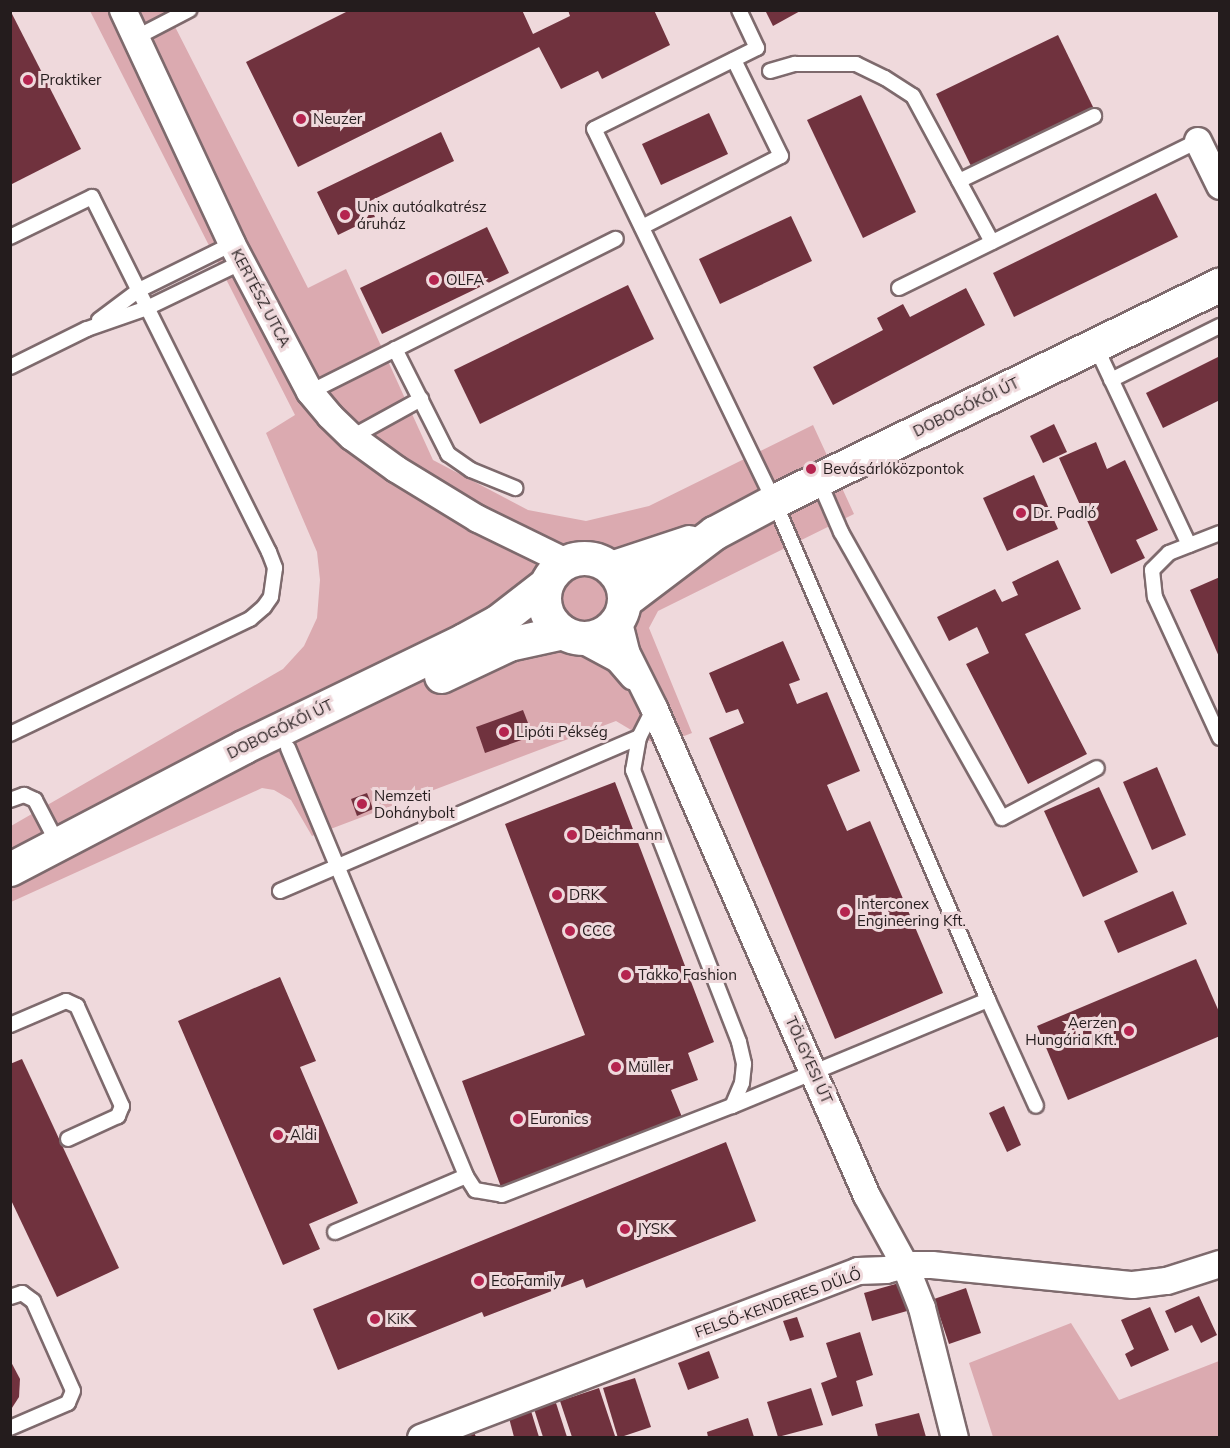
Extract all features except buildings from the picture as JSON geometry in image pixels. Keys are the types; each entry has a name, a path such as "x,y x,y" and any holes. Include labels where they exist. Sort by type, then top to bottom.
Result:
{"main road":[{"name":"DOBOGÓKŐI ÚT","path":"611,568 714,533 818,479 1220,284"},
{"name":"DOBOGÓKŐI ÚT","path":"621,610 714,533"},
{"path":"588,558 600,561 611,568 620,582 621,610 602,634 591,638 570,635 553,623 546,611 544,597 554,574 588,558"},
{"name":"DOBOGÓKŐI ÚT","path":"10,870 57,842 243,747 472,636 497,622 554,574"},
{"name":"DOBOGÓKŐI ÚT","path":"10,870 288,748 509,644 570,635"}],"street":[{"name":"KERTÉSZ UTCA","path":"123,10 237,253 310,392 330,416 352,436 396,469 478,519 554,574"},
{"path":"1198,141 1220,186"},
{"name":"TÖLGYESI ÚT","path":"621,610 626,652 649,698 881,1222 905,1264 922,1308 955,1437"},
{"name":"TÖLGYESI ÚT","path":"570,635 618,659 649,698"},
{"path":"858,1271 872,1250 881,1222"},
{"name":"FELSŐ-KENDERES DŰLŐ","path":"421,1437 858,1271 886,1270 905,1264 999,1270 1104,1284 1133,1285 1167,1281 1220,1264"}],"lane":[{"path":"137,37 189,10"},
{"path":"739,10 757,48 594,129 774,501 988,1000 1036,1106"},
{"path":"642,227 781,156 734,60"},
{"path":"770,71 795,64 827,62 856,64 885,78 913,96 992,242"},
{"path":"959,181 1094,116"},
{"path":"899,288 1198,141"},
{"path":"10,237 92,196 275,568 271,597 264,607 250,619 10,734"},
{"path":"310,392 616,239"},
{"path":"87,329 139,290 237,253"},
{"path":"10,367 87,329 147,308 237,253"},
{"path":"1112,380 1220,326"},
{"path":"1095,345 1189,545"},
{"path":"395,350 448,454 471,470 515,488"},
{"path":"352,436 421,399"},
{"path":"818,479 841,532 1002,818 1097,768"},
{"path":"1220,533 1169,553 1152,570 1155,597 1220,738"},
{"path":"649,698 633,770 739,1042 744,1064 742,1083 732,1106"},
{"path":"280,891 639,737"},
{"path":"288,748 466,1176 475,1190 502,1195 732,1106 988,1000"},
{"path":"10,800 24,795 35,800 57,842"},
{"path":"10,1025 66,1001 77,1006 122,1106 118,1116 68,1139"},
{"path":"335,1232 466,1176"},
{"path":"10,1297 22,1293 33,1300 73,1391 68,1403 10,1428"}],"shaded area":[{"path":"90,11 167,11 308,288 346,269 433,460 528,510 586,521 649,506 813,425 854,514 658,611 649,628 692,733 658,746 616,721 312,836 291,800 274,790 262,788 11,902 11,826 283,669 304,646 317,618 320,580 317,552 266,433 295,415"},
{"path":"1071,1323 1119,1400 1219,1361 1219,1437 993,1437 969,1363"}],"place":[{"name":"Praktiker","path":"28,80"},
{"name":"Neuzer","path":"301,119"},
{"name":"Unix autóalkatrész áruház","path":"345,215"},
{"name":"OLFA","path":"434,280"},
{"name":"Bevásárlóközpontok","path":"811,469"},
{"name":"Dr. Padló","path":"1021,513"},
{"name":"Lipóti Pékség","path":"504,732"},
{"name":"Nemzeti Dohánybolt","path":"362,804"},
{"name":"Deichmann","path":"572,835"},
{"name":"DRK","path":"557,895"},
{"name":"Interconex Engineering Kft.","path":"845,912"},
{"name":"CCC","path":"570,931"},
{"name":"Takko Fashion","path":"626,975"},
{"name":"Aerzen Hungária Kft.","path":"1129,1031"},
{"name":"Müller","path":"616,1067"},
{"name":"Euronics","path":"518,1119"},
{"name":"Aldi","path":"278,1135"},
{"name":"JYSK","path":"625,1229"},
{"name":"EcoFamily","path":"479,1281"},
{"name":"KiK","path":"375,1319"}]}
